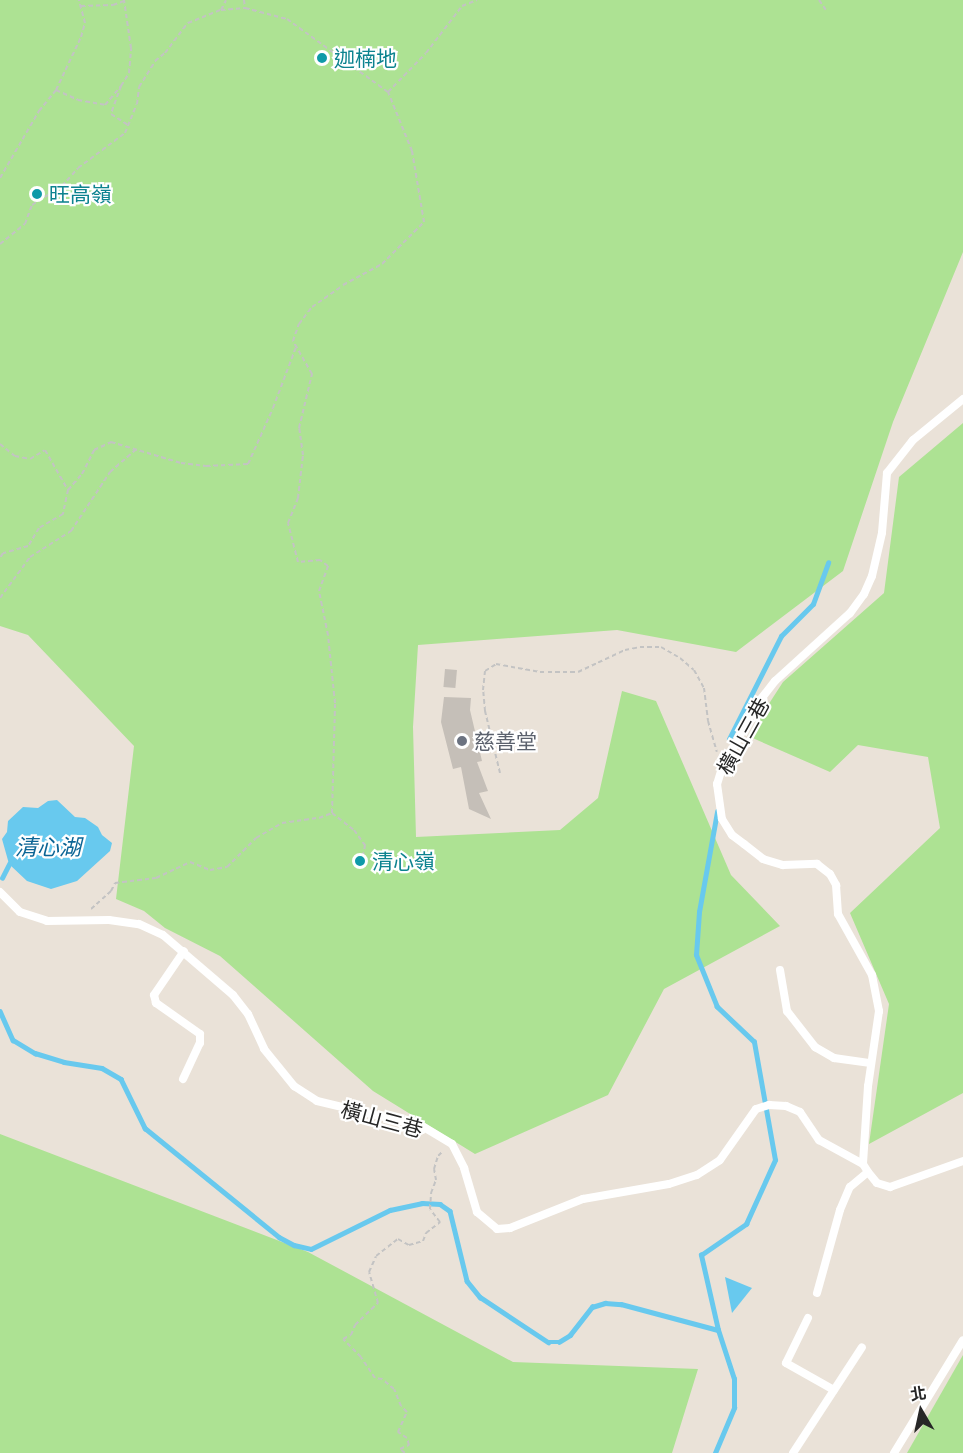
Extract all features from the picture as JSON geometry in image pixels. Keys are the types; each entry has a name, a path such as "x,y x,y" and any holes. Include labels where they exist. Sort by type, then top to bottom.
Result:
{"lane":[{"name":"橫山三巷","path":"866,1168 871,1063 879,1011 875,986 838,914 836,885 830,874 817,864 783,865 762,859 732,835 722,819 717,784 722,768 758,703 775,681 850,613 864,594 872,576 882,533 887,473 913,440 963,399"},
{"name":"橫山三巷","path":"0,892 21,912 47,921 80,919 139,924 162,935 184,951 233,995 248,1014 264,1049 294,1086 317,1101 422,1126 452,1144"},
{"path":"183,1078 200,1043 200,1034 156,1003 154,995 184,951"},
{"path":"780,969 787,1011 815,1047 834,1058 871,1063"},
{"path":"452,1144 464,1168 477,1212 497,1229 583,1199 669,1184 698,1175 720,1160 756,1109 769,1105 786,1106 800,1112 819,1140 866,1168 877,1183 890,1187 963,1161"},
{"path":"817,1293 840,1210 850,1187 866,1168"},
{"path":"808,1318 786,1363 834,1389"},
{"path":"894,1453 963,1340"},
{"path":"793,1453 862,1347"}],"path":[{"path":"0,178 39,111 56,90 81,37 85,23 78,0"},
{"path":"56,90 78,100 105,105 129,74 130,48 124,0 113,5 81,6"},
{"path":"221,10 226,0"},
{"path":"244,0 245,8"},
{"path":"388,92 426,53 462,6 477,0"},
{"path":"819,0 826,10"},
{"path":"0,244 25,224 32,205 62,186 78,168 124,133 137,104 139,87 155,61 165,53 188,23 221,10 245,8 287,19 388,92 412,151 424,222 382,264 343,285 312,307 299,324 293,340 312,374 299,428 303,455 298,498 288,523 298,562 320,560 328,566 319,591 328,635 335,703 332,813"},
{"path":"121,86 111,114 128,125"},
{"path":"0,558 3,553 28,546 39,528 63,514 68,490 82,474 94,450 111,442 138,448 181,463 206,466 248,464 273,408 296,347"},
{"path":"0,444 15,456 30,459 45,450 68,490"},
{"path":"0,598 30,557 71,531 110,472 138,448"},
{"path":"500,772 485,711 483,690 485,671 496,663 540,672 578,672 625,650 640,647 661,647 680,658 694,670 704,688 708,721 722,768"},
{"path":"332,813 354,830 365,845 362,862"},
{"path":"80,919 111,891 115,883 156,878 190,862 210,870 227,867 256,838 282,823 319,818 332,813"},
{"path":"405,1453 400,1449 409,1445 407,1438 398,1432 407,1412 401,1406 394,1389 382,1379 375,1378 361,1357 343,1339 351,1335 355,1325 378,1303 369,1272 376,1256 398,1239 409,1245 423,1241 426,1233 440,1222 430,1209 431,1193 436,1180 435,1169 438,1156 452,1144"}],"green space":[{"path":"0,0 963,0 963,252 893,422 843,571 736,652 617,630 418,645 413,727 416,837 560,830 598,798 622,691 656,701 731,875 780,926 664,989 608,1095 475,1154 373,1091 220,956 165,928 144,911 116,899 134,746 28,635 0,626"},
{"path":"963,423 963,1093 869,1144 889,1004 850,913 940,828 928,757 858,745 830,772 748,736 783,682 884,593 899,477"},
{"path":"0,1134 308,1252 513,1362 698,1369 672,1453 0,1453"},
{"path":"963,1355 963,1453 907,1453"}],"water":[{"name":"清心湖","path":"57,800 75,817 85,818 98,827 102,835 112,843 110,851 77,881 51,889 27,881 9,864 2,839 7,832 8,821 23,807 38,808 48,801"},
{"path":"725,1277 752,1288 732,1313"}],"building":[{"path":"445,669 457,670 455,688 443,687"},
{"path":"444,697 471,698 470,710 482,761 477,762 488,791 479,793 491,819 469,809 461,767 453,769 441,722"}],"waterway":[{"path":"729,739 781,636 813,604 828,563"},
{"path":"715,1453 734,1408 734,1379 718,1330 701,1255 746,1224 775,1160 754,1042 717,1007 696,955 699,912 717,812"},
{"path":"2,878 9,864"},
{"path":"0,1011 13,1040 35,1053 64,1062 102,1068 121,1079 145,1128 279,1237 294,1245 311,1249 390,1210 422,1203 440,1204 450,1211 467,1281 480,1297 548,1342 559,1342 570,1335 592,1307 605,1303 621,1304 718,1330"}],"place":[{"name":"迦楠地","path":"322,58"},
{"name":"旺高嶺","path":"37,194"},
{"name":"慈善堂","path":"462,741"},
{"name":"清心嶺","path":"360,861"}]}
